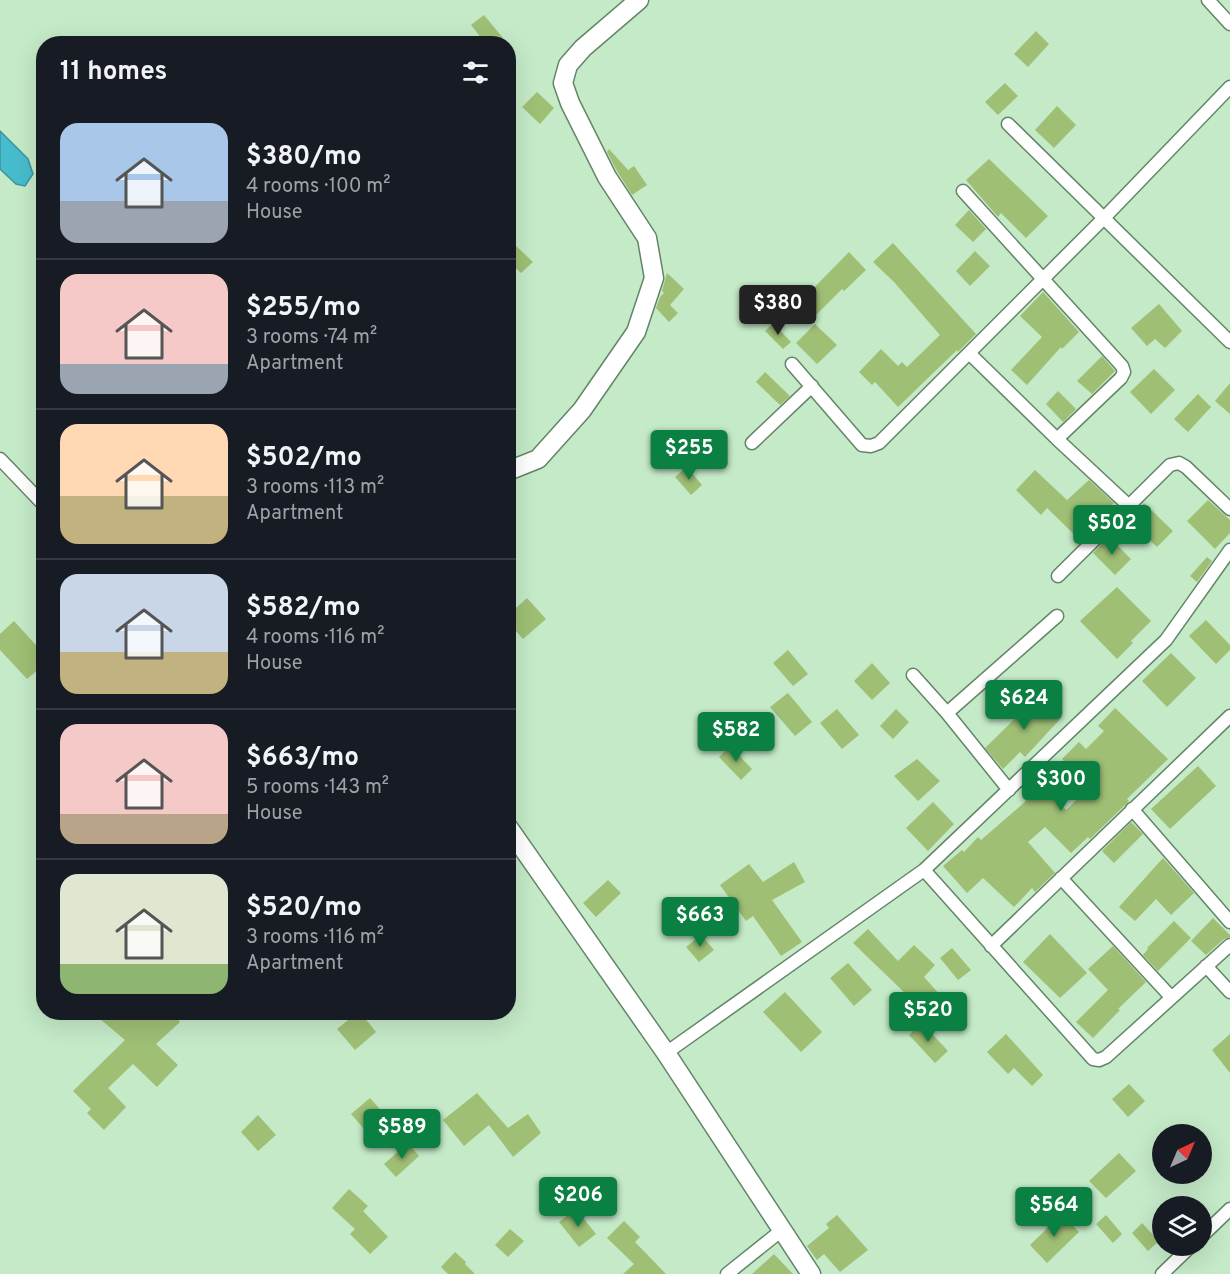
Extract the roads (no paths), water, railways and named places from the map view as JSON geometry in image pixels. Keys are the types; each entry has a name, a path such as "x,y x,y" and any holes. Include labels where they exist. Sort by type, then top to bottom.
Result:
{"main road":[{"path":"516,468 538,459 582,410 636,332 654,278 647,238 607,177 570,103 563,83 568,65 583,48 639,0"},
{"path":"516,838 666,1053 811,1274"}],"street":[{"path":"1208,0 1230,24"},
{"path":"792,364 862,445 871,446 879,443 970,354 1230,87"},
{"path":"1008,124 1230,342"},
{"path":"963,191 1122,366 1124,372 1121,378 1057,439"},
{"path":"970,354 1129,506"},
{"path":"752,443 812,386"},
{"path":"0,459 36,497"},
{"path":"1058,576 1170,465 1179,463 1186,466 1230,509"},
{"path":"666,1053 924,870 1166,640 1230,550"},
{"path":"947,713 1057,616"},
{"path":"913,675 1009,790"},
{"path":"992,946 1230,716"},
{"path":"1132,809 1230,922"},
{"path":"924,870 1094,1059 1099,1060 1106,1057 1230,945"},
{"path":"1061,878 1171,998"},
{"path":"1206,966 1230,992"},
{"path":"1212,1228 1228,1215"},
{"path":"727,1274 782,1230"},
{"path":"1167,1272 1182,1256"}],"water":[{"path":"0,131 28,159 33,174 25,186 16,184 0,169"}]}
